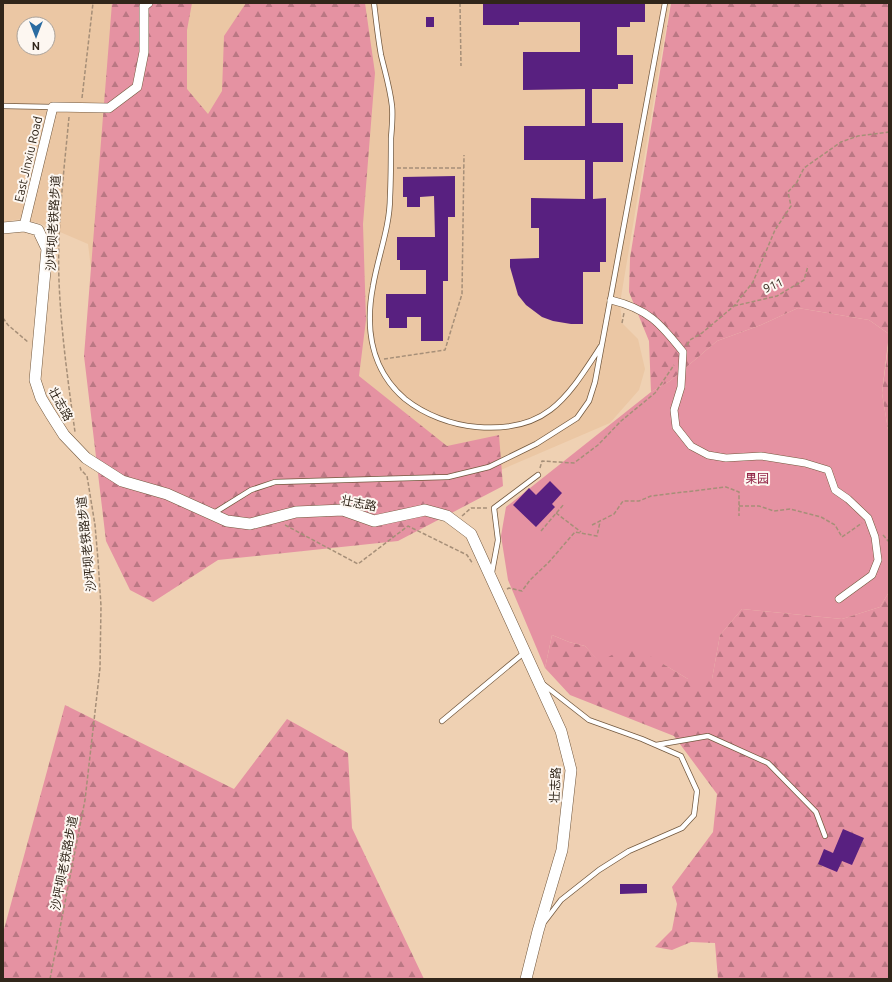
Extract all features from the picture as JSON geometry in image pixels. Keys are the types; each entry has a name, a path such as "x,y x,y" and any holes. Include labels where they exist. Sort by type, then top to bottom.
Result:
{"street":[{"name":"East Jinxiu Road","path":"24,226 53,107 110,108 137,87 144,52 144,6 148,3"},
{"path":"3,228 24,226"},
{"name":"壮志路","path":"24,226 38,230 47,249 35,380 40,398 64,435 86,458 122,481 167,494 227,521 250,524 296,512 343,510 374,521 426,510 447,516 471,534 561,731 571,770 562,850 538,930 526,979"},
{"path":"611,300 642,311 664,328 683,352 681,387 674,410 676,427 691,446 708,456 726,458 761,456 805,463 828,470 836,490 868,518 875,538 878,560 872,575 839,599"}],"lane":[{"path":"374,3 381,54 391,96 392,108 390,203 372,287 371,304 371,336 376,360 384,376 396,391 411,403 429,414 465,426 487,428 508,427 524,424 541,418 554,408 577,382 603,344"},
{"path":"212,514 251,490 275,482 448,477 488,467 536,444 577,418 589,401 595,382 665,3"},
{"path":"3,106 53,107"},
{"path":"491,577 498,540 494,508 538,475"},
{"path":"442,721 525,652"},
{"path":"538,680 589,720 681,756 697,791 694,814 682,828 629,852 599,870 561,900 538,930"},
{"path":"656,745 708,736 768,763 816,812 825,836"}],"path":[{"path":"80,107 93,3"},
{"path":"460,3 461,66"},
{"name":"沙坪坝老铁路步道","path":"50,979 85,800 100,668 101,606 96,539 87,476 81,470 78,449 65,357 59,280 60,222 70,107"},
{"path":"538,475 542,461 574,463 598,445 621,421 655,393 690,340 702,333 734,306 753,282 775,230 791,206 788,192 798,182 804,168 841,142 858,136 889,132"},
{"path":"376,360 445,350 462,294 464,155"},
{"path":"391,168 464,168"},
{"name":"911","path":"734,306 777,296 804,280 808,266"},
{"path":"622,323 626,305"},
{"path":"3,318 8,325 37,349"},
{"path":"592,525 614,514 624,501 639,501 651,496 726,487 739,492 739,516"},
{"path":"541,530 564,504"},
{"path":"739,506 759,506 774,511 790,509 821,517 835,524 842,537 868,518"},
{"path":"464,514 471,508 494,508"},
{"path":"556,513 582,534"},
{"path":"280,516 285,526 358,564 408,526 467,555 476,568"},
{"path":"509,588 522,591 530,580 548,563 575,532 597,536 600,522"}],"shaded area":[{"path":"3,3 670,3 620,303 622,323 638,339 645,369 639,390 610,423 489,475 113,448 88,244 39,223 21,219 3,222"}],"green space":[{"path":"112,3 192,3 187,30 187,89 208,114 222,91 224,36 246,3 365,3 375,73 363,224 366,320 359,376 447,446 499,435 503,486 398,541 218,560 153,602 130,590 106,541 84,356"},
{"path":"671,3 889,3 889,334 869,320 798,308 761,325 717,341 670,381 651,392 649,341 629,292 630,258"},
{"name":"果园","path":"798,308 869,320 889,334 882,393 889,436 889,592 880,607 842,619 742,609 720,635 712,679 688,679 663,664 600,663 585,646 569,642 552,635 545,668 508,580 501,536 506,507 651,392 670,381 717,341 761,325"},
{"path":"889,340 889,436 882,393"},
{"path":"889,592 889,979 718,979 715,943 691,942 672,950 655,947 672,930 677,904 672,887 713,832 717,794 674,736 570,695 545,668 552,635 569,642 585,646 600,662 630,644 688,679 712,679 720,635 742,609 842,619 880,607"},
{"path":"65,705 234,789 287,719 348,753 352,828 424,979 3,979 3,933"}],"building":[{"path":"483,3 645,3 645,22 630,22 630,27 617,27 617,55 633,55 633,84 618,84 618,89 592,89 592,123 623,123 623,162 593,162 593,199 606,198 606,262 600,262 600,272 583,272 583,324 553,321 542,317 526,305 518,295 510,267 510,259 539,258 539,228 531,228 531,198 585,199 585,160 524,160 524,126 585,126 585,89 523,90 523,52 580,52 580,22 519,22 519,25 483,25"},
{"path":"426,17 434,17 434,27 426,27"},
{"path":"455,176 455,217 448,217 448,281 443,281 443,341 421,341 421,317 407,317 407,328 389,328 389,318 386,318 386,294 426,294 426,270 400,270 400,260 397,260 397,237 435,237 434,196 420,197 420,207 407,207 407,197 403,197 403,177"},
{"path":"550,481 562,493 552,504 555,507 536,527 513,505 529,488 536,495"},
{"path":"843,829 864,838 852,865 842,861 837,872 818,864 824,849 833,853"},
{"path":"620,884 647,884 647,893 620,894"}]}
